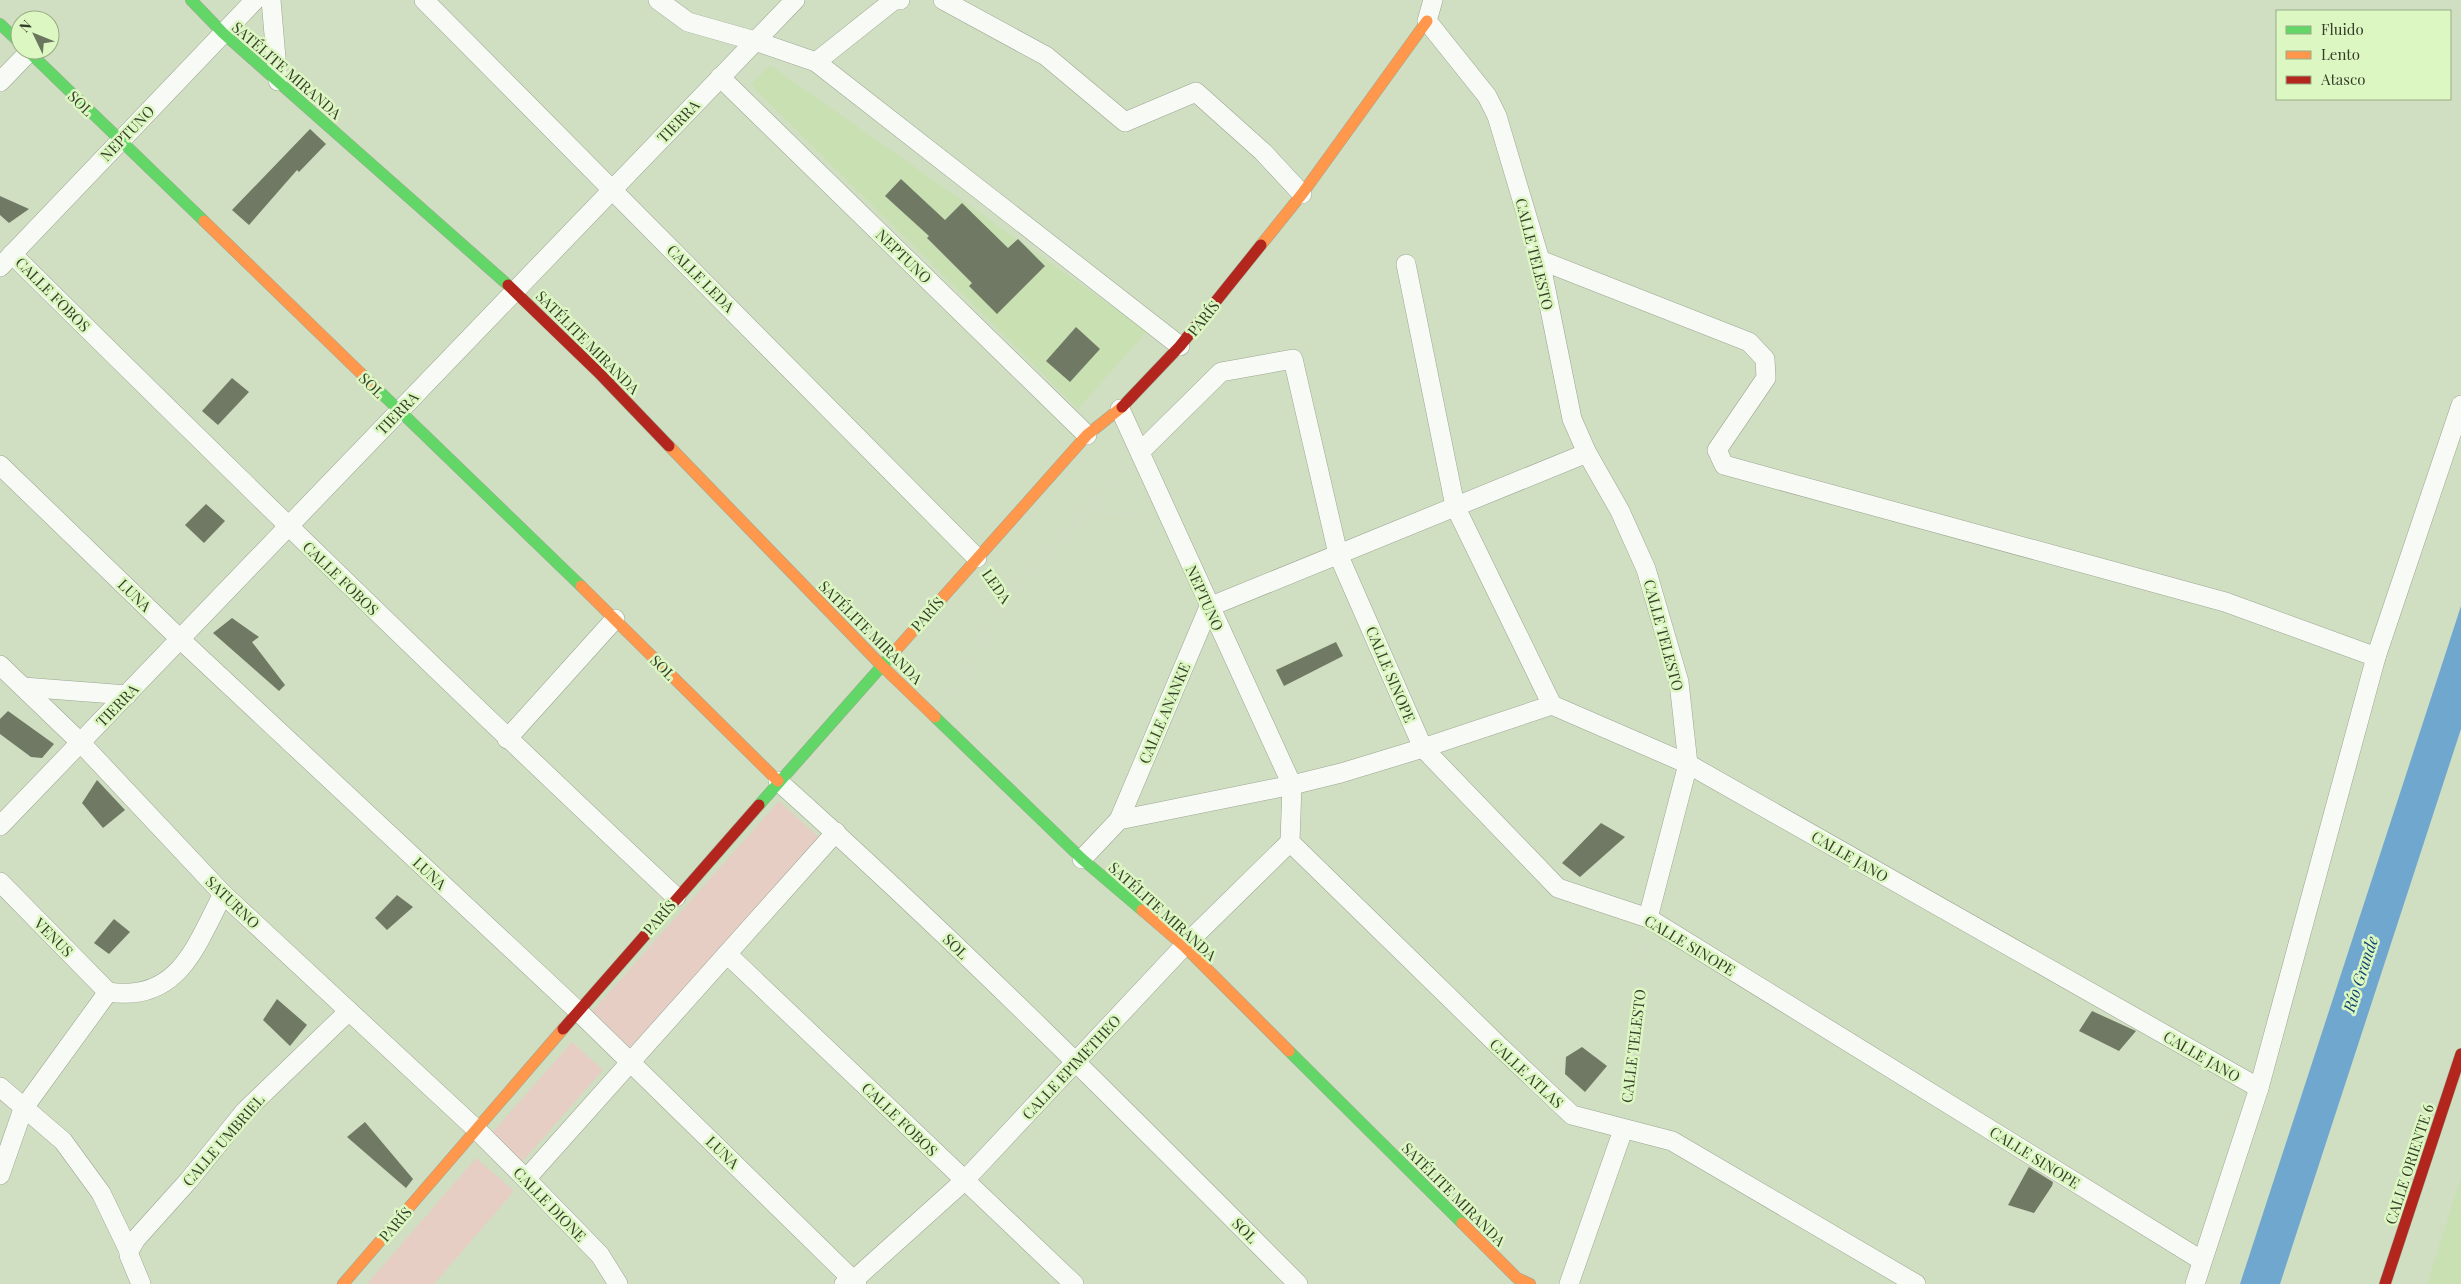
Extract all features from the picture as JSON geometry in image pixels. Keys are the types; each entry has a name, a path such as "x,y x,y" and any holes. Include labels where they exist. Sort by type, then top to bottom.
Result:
{"street":[{"name":"SATÉLITE MIRANDA","path":"191,0 223,33 514,291 599,373 881,665 1082,859 1184,946 1516,1278 1530,1284"},
{"name":"NEPTUNO","path":"6,260 254,0"},
{"path":"271,0 278,82"},
{"name":"CALLE LEDA","path":"424,0 977,558"},
{"path":"658,0 688,22 755,41 816,62 1180,346"},
{"name":"TIERRA","path":"0,826 795,0"},
{"path":"816,62 894,0 900,0"},
{"path":"943,0 1046,56 1125,122 1196,92 1263,152 1302,194"},
{"name":"PARÍS","path":"343,1284 676,897 881,665 1087,435 1120,409 1180,346 1302,194 1427,21 1433,0"},
{"name":"CALLE TELESTO","path":"1427,21 1490,103 1497,116 1540,260 1572,419 1587,452 1620,511 1646,569 1680,682 1688,764 1648,918"},
{"name":"SOL","path":"0,24 10,34"},
{"path":"0,82 16,60"},
{"name":"SOL","path":"37,60 615,620 778,781 836,832 1076,1062 1298,1284"},
{"name":"NEPTUNO","path":"720,77 1087,435"},
{"name":"CALLE FOBOS","path":"6,260 676,897"},
{"path":"1540,260 1749,342 1765,359 1766,378 1717,450 1724,465 2226,602 2376,657"},
{"path":"1082,859 1119,820 1292,785 1423,748 1552,705 1455,506 1406,264"},
{"name":"CALLE SINOPE","path":"1140,452 1221,372 1293,359 1338,554 1423,748 1558,888 1648,918 2201,1260"},
{"path":"2195,1284 2201,1260 2259,1088 2376,657 2461,405"},
{"name":"NEPTUNO","path":"1120,409 1292,785"},
{"path":"1209,607 1587,452"},
{"name":"LUNA","path":"0,465 180,639 578,1011 852,1282"},
{"name":"CALLE ANANKE","path":"1119,820 1209,607"},
{"path":"507,738 615,620"},
{"name":"SATURNO","path":"0,665 80,742 223,894 476,1129"},
{"path":"23,687 127,695"},
{"name":"CALLE JANO","path":"1552,705 1688,764 2259,1088"},
{"path":"1290,842 1292,785"},
{"path":"526,1179 836,832"},
{"name":"CALLE EPIMETHEO","path":"852,1282 964,1181 1184,946 1290,842"},
{"name":"CALLE ATLAS","path":"1290,842 1572,1115 1622,1130 1672,1141 1916,1284"},
{"name":"VENUS","path":"0,882 108,992"},
{"path":"0,1175 23,1109 108,992 126,995 156,989 181,969 223,894"},
{"name":"CALLE FOBOS","path":"727,954 1074,1284"},
{"name":"CALLE UMBRIEL","path":"129,1251 136,1239 245,1111 349,1011"},
{"name":"CALLE ORIENTE 6","path":"2385,1284 2461,1054"},
{"path":"0,1087 23,1109 63,1141 102,1193 129,1251 140,1284"},
{"name":"CALLE DIONE","path":"476,1129 600,1255 618,1284"},
{"path":"1569,1284 1622,1130"}],"path":[{"path":"940,720 1006,598 1140,452"},
{"path":"1086,512 1168,514"},
{"name":"LEDA","path":"977,558 1018,615"},
{"name":"CALLE TELESTO","path":"1622,1130 1648,918"}],"shaded area":[{"path":"770,65 1147,331 1078,409 751,85"},
{"path":"779,801 819,837 630,1050 590,1014"},
{"path":"572,1042 603,1070 521,1163 490,1135"},
{"path":"476,1158 514,1191 434,1284 367,1284"},
{"path":"2461,1178 2461,1284 2427,1284"}],"water":[{"name":"Río Grande","path":"2461,606 2461,729 2280,1284 2240,1284"}],"building":[{"path":"310,129 326,144 299,172 297,170 249,225 232,210"},
{"path":"901,179 945,220 962,203 1008,248 1018,239 1045,266 997,314 969,286 972,283 927,238 929,236 885,196"},
{"path":"0,196 29,209 9,223 0,215"},
{"path":"1076,327 1100,349 1070,382 1046,361"},
{"path":"232,378 249,392 218,425 202,411"},
{"path":"206,504 225,521 204,543 185,525"},
{"path":"232,618 259,637 252,642 285,685 279,691 213,633"},
{"path":"1336,642 1343,656 1284,686 1276,670"},
{"path":"8,711 54,744 42,758 31,757 0,734 0,719"},
{"path":"97,780 125,810 103,828 82,803"},
{"path":"1601,823 1625,837 1580,877 1562,863"},
{"path":"397,895 413,907 387,930 375,918"},
{"path":"114,919 130,932 109,954 94,943"},
{"path":"277,999 307,1025 290,1046 263,1020"},
{"path":"2092,1011 2136,1031 2119,1051 2079,1031"},
{"path":"1582,1047 1607,1066 1585,1092 1565,1074 1566,1057"},
{"path":"365,1122 413,1179 406,1188 347,1137"},
{"path":"2029,1167 2053,1182 2034,1213 2008,1205"}],"traffic: fast":[{"path":"191,0 223,33 508,285"},
{"path":"0,24 10,34"},
{"path":"37,60 204,221"},
{"path":"375,387 581,586"},
{"path":"759,805 896,650"},
{"path":"935,717 1082,859 1142,910"},
{"path":"1289,1051 1462,1223"}],"traffic: slow":[{"path":"1261,245 1302,194 1427,21"},
{"path":"204,221 375,387"},
{"path":"896,650 1087,435 1122,407"},
{"path":"669,446 881,665 935,717"},
{"path":"581,586 778,781"},
{"path":"1142,910 1184,946 1289,1051"},
{"path":"343,1284 563,1029"},
{"path":"1462,1223 1517,1278 1530,1284"}],"traffic: jam":[{"path":"1122,407 1180,346 1261,245"},
{"path":"508,285 599,373 669,446"},
{"path":"563,1029 759,805"},
{"path":"2385,1284 2461,1054"}]}
